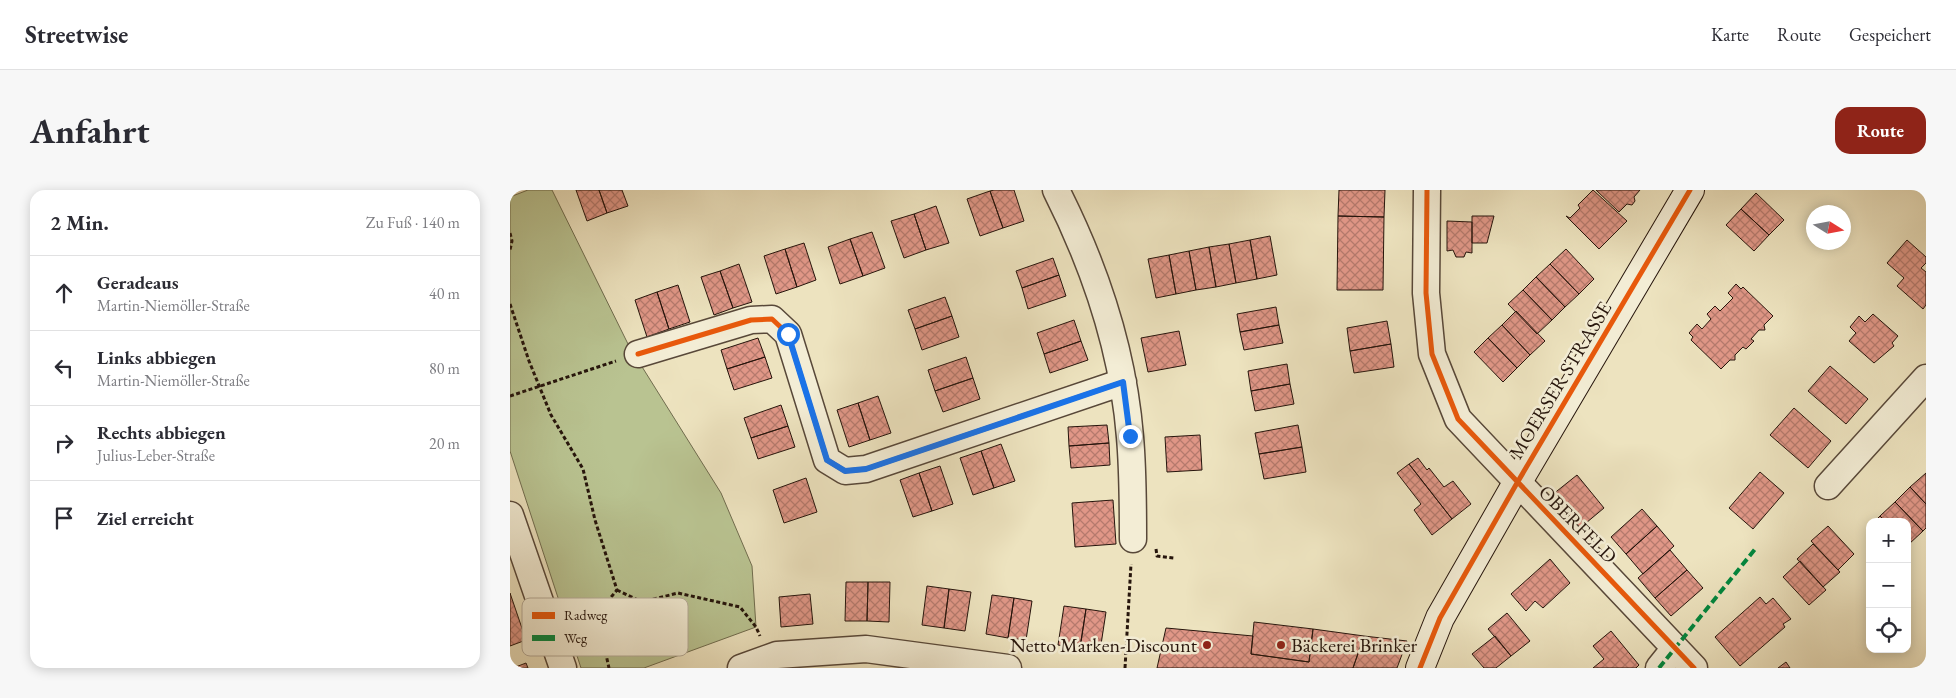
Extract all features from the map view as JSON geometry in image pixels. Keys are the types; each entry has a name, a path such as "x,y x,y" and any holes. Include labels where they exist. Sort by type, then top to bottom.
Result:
{"street":[{"path":"1056,190 1074,227 1109,321 1123,382 1130,436 1133,540"},
{"name":"OBERFELD","path":"1427,190 1426,293 1432,354 1458,419 1517,483 1613,580 1694,668"},
{"name":"MOERSER STRASSE","path":"1420,668 1440,618 1517,483 1690,190"},
{"path":"638,354 751,320 772,319 788,334 827,460 845,471 866,469 1123,382"},
{"path":"1828,486 1926,378"},
{"path":"510,515 539,598"},
{"path":"1659,668 1674,648"},
{"path":"742,668 777,655 866,649 1008,668"},
{"path":"559,656 563,668"}],"path":[{"path":"510,233 510,250"},
{"path":"510,304 551,415 583,469 595,520 617,590 634,598"},
{"path":"510,396 638,354"},
{"path":"1125,668 1133,540"},
{"path":"610,598 617,590"},
{"path":"658,598 678,593 740,607 756,627 770,657"}],"green space":[{"path":"528,190 552,190 629,346 721,493 752,566 756,627 688,652 688,598 558,598 510,451 510,197"},
{"path":"577,656 677,656 644,668 581,668"}],"building":[{"path":"576,190 599,190 607,213 587,221"},
{"path":"599,190 622,190 628,206 607,213"},
{"path":"1014,190 1024,221 1003,228 990,191"},
{"path":"1339,190 1385,190 1384,217 1338,216"},
{"path":"1593,190 1627,221 1599,249 1566,216 1570,218 1580,208 1578,205"},
{"path":"1596,190 1640,190 1634,197 1635,201 1632,205 1627,204 1619,212"},
{"path":"990,191 1003,228 980,236 967,199"},
{"path":"1756,193 1784,220 1769,235 1741,209"},
{"path":"936,206 949,243 926,250 914,214"},
{"path":"1741,209 1769,235 1754,251 1726,225"},
{"path":"914,214 926,250 904,258 891,221"},
{"path":"1338,216 1384,217 1383,290 1337,290"},
{"path":"1472,216 1494,216 1487,243 1472,243"},
{"path":"1447,221 1472,222 1472,253 1466,252 1464,257 1456,257 1453,250 1447,251"},
{"path":"872,232 885,268 863,276 850,239"},
{"path":"1270,236 1277,275 1257,279 1250,240"},
{"path":"850,239 863,276 840,284 828,247"},
{"path":"1250,240 1257,279 1236,283 1229,244"},
{"path":"1907,240 1926,257 1926,263 1921,268 1926,272 1926,305 1923,309 1897,286 1904,278 1887,263"},
{"path":"804,243 816,280 797,287 785,249"},
{"path":"1229,244 1236,283 1216,287 1209,247"},
{"path":"1209,247 1216,287 1196,290 1189,251"},
{"path":"785,249 797,287 776,294 764,256"},
{"path":"1566,249 1594,279 1579,294 1550,264"},
{"path":"1189,251 1196,290 1176,294 1169,255"},
{"path":"1169,255 1176,294 1156,298 1148,259"},
{"path":"1053,258 1059,275 1022,288 1016,271"},
{"path":"739,264 752,302 733,308 720,271"},
{"path":"1550,264 1579,294 1565,307 1536,277"},
{"path":"720,271 733,308 714,315 701,277"},
{"path":"1059,275 1066,296 1028,309 1022,288"},
{"path":"1536,277 1565,307 1552,320 1523,290"},
{"path":"1736,284 1741,289 1743,287 1773,316 1764,325 1765,330 1759,330 1751,339 1754,341 1746,349 1743,347 1735,355 1735,360 1730,360 1721,369 1691,340 1693,337 1689,333 1697,324 1702,329 1711,319 1707,314 1715,306 1720,311 1733,298 1728,293"},
{"path":"678,285 690,322 669,329 657,292"},
{"path":"1523,290 1552,320 1537,334 1508,304"},
{"path":"657,292 669,329 647,337 635,300"},
{"path":"945,297 952,316 915,329 908,310"},
{"path":"1276,307 1279,325 1240,332 1237,314"},
{"path":"1516,311 1545,341 1530,355 1502,325"},
{"path":"1873,314 1898,336 1892,343 1894,346 1874,363 1849,341 1856,333 1850,327 1859,316 1865,322"},
{"path":"952,316 959,337 922,350 915,329"},
{"path":"1074,320 1081,341 1044,354 1037,333"},
{"path":"1387,321 1391,344 1350,351 1347,328"},
{"path":"1279,325 1283,343 1244,350 1240,332"},
{"path":"1502,325 1530,355 1517,368 1488,338"},
{"path":"1179,331 1186,365 1148,372 1141,338"},
{"path":"758,338 765,357 727,369 721,350"},
{"path":"1488,338 1517,368 1503,382 1474,352"},
{"path":"1081,341 1088,360 1050,373 1044,354"},
{"path":"1391,344 1394,367 1354,373 1350,351"},
{"path":"765,357 772,378 734,390 727,369"},
{"path":"966,357 973,378 935,391 928,370"},
{"path":"1287,364 1290,384 1251,391 1248,371"},
{"path":"1830,366 1868,399 1846,424 1808,391"},
{"path":"973,378 980,399 943,412 935,391"},
{"path":"1290,384 1294,404 1255,411 1251,391"},
{"path":"878,396 891,433 870,440 858,403"},
{"path":"858,403 870,440 849,447 837,410"},
{"path":"781,405 788,426 751,438 744,418"},
{"path":"1794,408 1831,441 1808,468 1770,435"},
{"path":"1107,425 1109,443 1069,446 1068,427"},
{"path":"1298,425 1302,447 1259,454 1255,433"},
{"path":"788,426 795,447 758,459 751,438"},
{"path":"1200,435 1202,470 1167,472 1165,437"},
{"path":"1109,443 1110,465 1071,468 1069,446"},
{"path":"1001,444 1015,481 994,488 981,451"},
{"path":"1302,447 1306,472 1264,479 1259,454"},
{"path":"981,451 994,488 973,495 960,458"},
{"path":"1418,458 1427,470 1429,468 1444,487 1453,481 1471,504 1452,519 1409,464"},
{"path":"1409,464 1452,519 1432,535 1414,510 1421,504 1397,473"},
{"path":"940,466 953,504 932,511 919,473"},
{"path":"1760,472 1784,493 1753,529 1729,508"},
{"path":"919,473 932,511 913,517 900,480"},
{"path":"1926,473 1926,504 1910,487"},
{"path":"1577,475 1604,508 1580,528 1552,495"},
{"path":"806,478 817,512 784,523 773,490"},
{"path":"1910,487 1926,504 1926,528 1923,531 1895,502"},
{"path":"1113,500 1116,544 1075,547 1072,503"},
{"path":"1895,502 1910,518 1882,518 1880,516"},
{"path":"1642,509 1657,526 1626,554 1611,537"},
{"path":"1911,519 1923,531 1911,542"},
{"path":"1657,526 1674,546 1643,574 1626,554"},
{"path":"1828,526 1854,554 1838,570 1811,541"},
{"path":"1813,544 1840,572 1823,587 1797,559"},
{"path":"1670,550 1687,570 1655,598 1638,578"},
{"path":"1550,559 1570,583 1543,608 1535,601 1526,611 1511,594"},
{"path":"1800,561 1826,590 1809,605 1783,577"},
{"path":"1687,570 1703,588 1671,616 1655,598"},
{"path":"846,582 868,582 867,621 845,621"},
{"path":"868,582 890,582 889,622 867,621"},
{"path":"927,586 949,589 944,628 922,625"},
{"path":"949,589 971,592 965,631 944,628"},
{"path":"510,593 522,628 522,642 510,646"},
{"path":"810,594 813,624 781,627 779,597"},
{"path":"992,595 1014,598 1008,638 986,634"},
{"path":"1760,597 1766,604 1773,598 1791,619 1783,624 1785,627 1740,666 1715,637"},
{"path":"1014,598 1032,601 1026,640 1008,638"},
{"path":"1064,606 1086,609 1080,648 1058,645"},
{"path":"1086,609 1106,612 1100,651 1080,648"},
{"path":"1507,613 1530,641 1511,656 1488,629"},
{"name":"Bäckerei Brinker","path":"1254,622 1313,629 1309,662 1251,654"},
{"name":"Netto Marken-Discount","path":"1166,628 1253,636 1251,654 1309,662 1313,629 1364,636 1353,668 1157,668"},
{"path":"1611,631 1639,665 1636,668 1593,668 1604,659 1593,646"},
{"path":"1364,636 1407,641 1397,668 1353,668"},
{"path":"1495,636 1511,656 1496,668 1484,668 1472,654"},
{"path":"1786,662 1790,668 1778,668"},
{"path":"526,663 528,668 513,668"}],"marked path":[{"path":"1659,668 1756,548"}],"cycle path":[{"path":"1427,190 1426,293 1432,354 1458,419 1694,668"},
{"path":"1420,668 1440,618 1517,483 1690,190"},
{"path":"638,354 751,320 772,319 788,334 827,460 845,471 866,469 1123,382"}],"place":[{"name":"Netto Marken-Discount","path":"1207,645"},
{"name":"Bäckerei Brinker","path":"1281,645"}],"route":[{"path":"788,334 827,460 845,471 866,469 1123,382 1130,436"}]}
